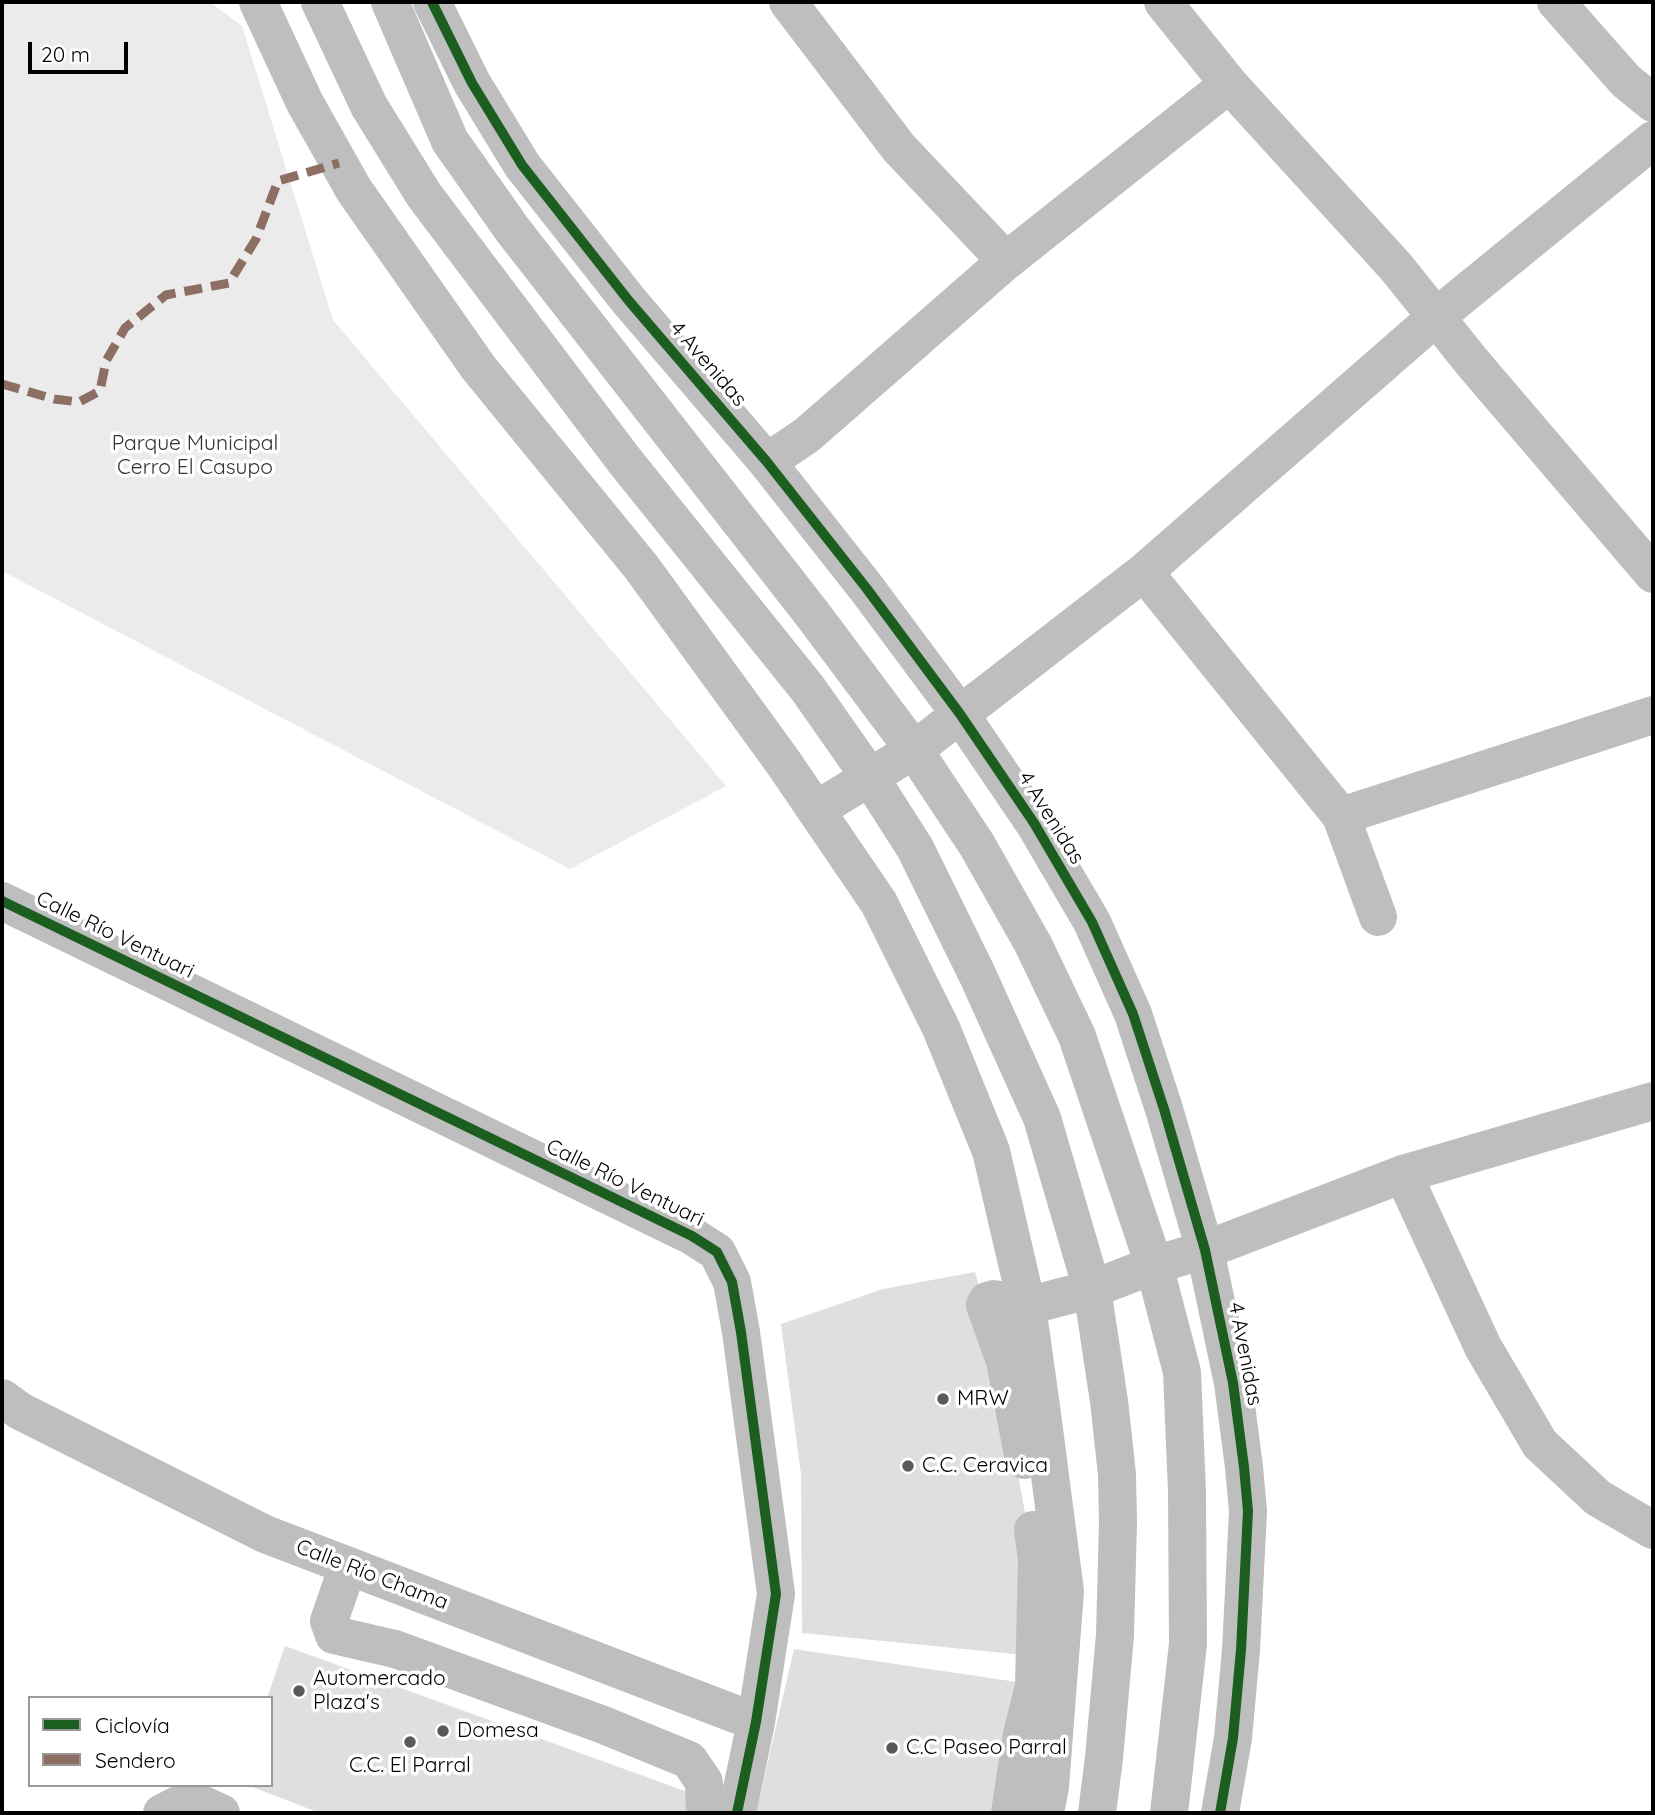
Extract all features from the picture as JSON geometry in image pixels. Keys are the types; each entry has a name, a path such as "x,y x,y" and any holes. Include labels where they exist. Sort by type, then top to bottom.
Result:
{"street":[{"path":"258,2 305,103 354,190 478,367 642,568 816,810 880,903 941,1028 991,1152 1027,1306 1065,1591 1050,1787 1045,1813"},
{"path":"320,2 369,106 424,195 624,460 808,689 869,776 921,861 977,974 1042,1118 1092,1289 1109,1401 1116,1474 1118,1521 1115,1635 1097,1813"},
{"path":"390,2 450,141 520,239 813,615 914,750 983,856 1033,944 1077,1036 1154,1265 1182,1372 1188,1643 1168,1813"},
{"name":"4 Avenidas","path":"432,2 472,83 522,165 629,301 767,462 867,589 960,714 1034,823 1092,922 1133,1014 1205,1250 1233,1383 1248,1511 1242,1637 1233,1738 1220,1813"},
{"path":"788,2 899,148 1006,261"},
{"path":"1163,2 1229,84 1396,267 1653,574"},
{"path":"1556,2 1626,81 1653,103"},
{"path":"767,462 807,435 1006,261 1229,84"},
{"path":"816,810 914,750 1144,572 1436,317 1653,140"},
{"path":"1144,572 1341,817 1378,917"},
{"path":"1341,817 1653,715"},
{"name":"Calle Río Ventuari","path":"2,901 679,1230 717,1252 732,1282 741,1332 776,1594 756,1722 737,1813"},
{"path":"1010,1813 1022,1734 1034,1686 1037,1560 1021,1441 1005,1361 985,1304 994,1298 1027,1306 1092,1289 1154,1265 1205,1250 1403,1174 1653,1101"},
{"path":"1403,1174 1483,1347 1540,1444 1598,1498 1653,1530"},
{"name":"Calle Río Chama","path":"2,1398 20,1411 265,1534 756,1722"},
{"path":"348,1566 329,1621 334,1635 395,1649 601,1724 689,1760 704,1782 705,1813"},
{"path":"162,1813 180,1804 197,1802 221,1813"}],"green space":[{"name":"Parque Municipal Cerro El Casupo","path":"2,2 210,2 242,26 333,320 726,786 570,869 2,571"}],"building":[{"name":"C.C. Ceravica","path":"975,1272 1002,1364 1033,1558 1034,1656 802,1633 801,1474 781,1324 883,1289"},
{"name":"C.C. El Parral","path":"285,1646 696,1795 690,1813 320,1813 252,1787 273,1787 273,1696 268,1696"},
{"name":"C.C Paseo Parral","path":"794,1649 1024,1683 1003,1813 756,1813"}],"marked path":[{"path":"2,384 54,399 79,402 100,391 106,361 125,328 166,295 229,283 256,239 278,181 339,163"}],"cycle path":[{"path":"432,2 472,83 522,165 629,301 767,462 867,589 960,714 1034,823 1092,922 1133,1014 1205,1250 1233,1383 1244,1467 1248,1511 1241,1650 1233,1738 1220,1813"},
{"path":"2,901 692,1236 717,1252 732,1282 741,1332 776,1594 756,1722 737,1813"}],"place":[{"name":"MRW","path":"943,1399"},
{"name":"C.C. Ceravica","path":"908,1466"},
{"name":"Automercado Plaza's","path":"299,1691"},
{"name":"Domesa","path":"443,1731"},
{"name":"C.C. El Parral","path":"410,1742"},
{"name":"C.C Paseo Parral","path":"892,1748"}]}
